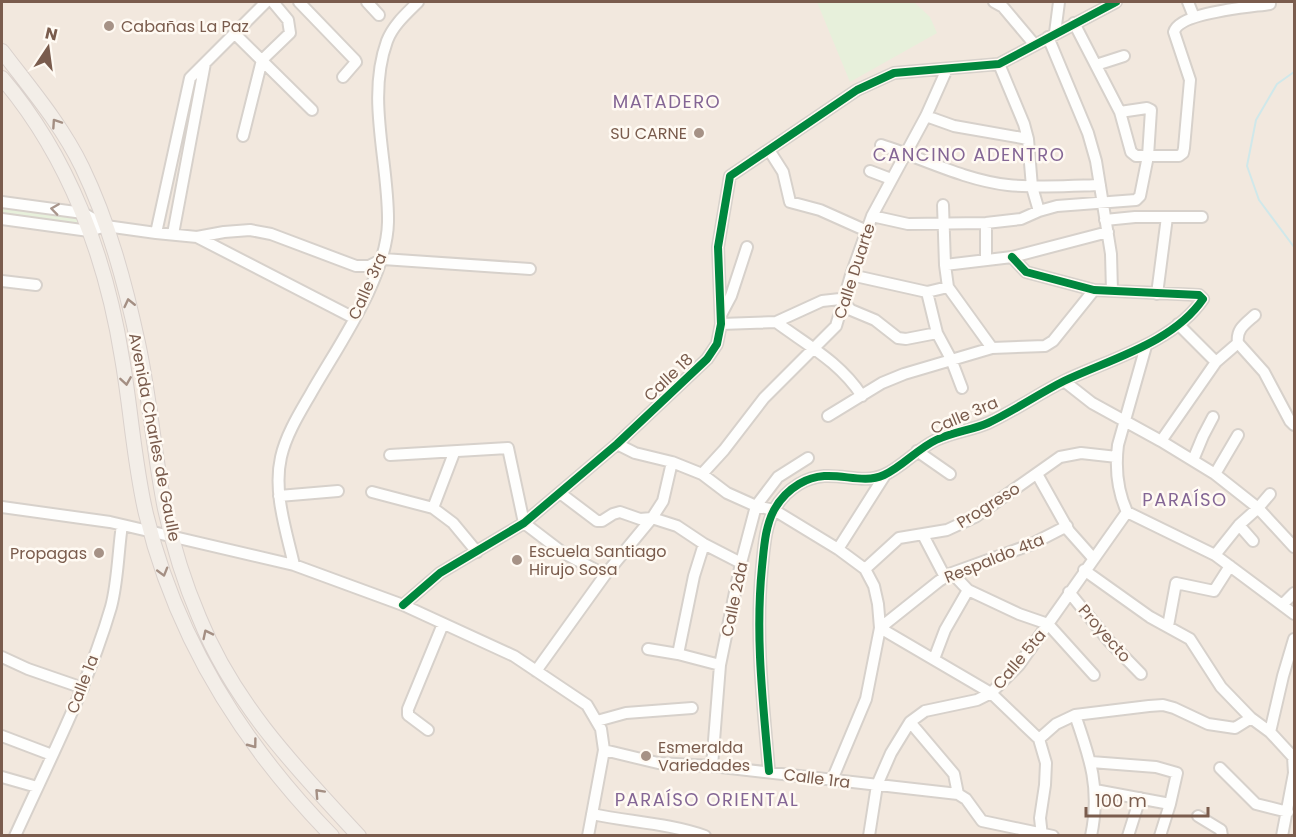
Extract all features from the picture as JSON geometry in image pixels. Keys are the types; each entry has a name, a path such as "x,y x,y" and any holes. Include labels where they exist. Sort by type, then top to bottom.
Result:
{"main road":[{"name":"Avenida Charles de Gaulle","path":"2,51 44,105 62,133 81,165 106,226 126,290 138,344 171,535 199,619 221,663 281,752 359,836"},
{"name":"Avenida Charles de Gaulle","path":"2,78 46,142 83,213 89,231 109,297 122,355 146,513 165,581 177,612 196,654 244,733 274,772 332,836"}],"street":[{"path":"156,233 190,78 266,2"},
{"path":"243,136 262,60 290,33 286,17 273,2"},
{"path":"299,2 355,60 356,62 343,77"},
{"path":"367,2 379,15"},
{"name":"Calle 3ra","path":"294,565 279,496 281,458 290,433 354,318 383,259 388,223 379,104 381,72 387,40 418,2"},
{"path":"994,2 1003,7 1035,45"},
{"path":"1059,2 1052,35 1088,133 1108,232 1113,271 1112,291"},
{"path":"1039,211 1032,187 1028,139 1015,99 999,64 1115,2"},
{"path":"1188,2 1194,17"},
{"path":"1074,23 1120,112 1131,152 1136,156 1179,156 1184,148 1190,80 1174,32 1177,25 1194,17 1270,4"},
{"path":"234,33 312,110"},
{"path":"1095,65 1124,56"},
{"path":"173,234 205,62"},
{"name":"Calle 18","path":"403,605 440,573 524,523 561,493 618,444 706,359 717,344 721,319 718,247 730,176 857,90 894,73 999,64"},
{"name":"Calle Duarte","path":"702,474 724,450 764,398 836,326 872,216 926,116 947,69"},
{"path":"872,216 908,224 1011,222 1057,206 1139,199 1148,156 1150,110 1147,108 1120,112"},
{"path":"926,116 954,126 1028,139"},
{"path":"880,145 986,181 1032,187 1100,185"},
{"path":"769,150 783,171 790,202 820,210 867,231"},
{"path":"870,171 891,179"},
{"path":"2,202 83,213 106,226 156,233 197,237 250,230 271,234 356,266 369,266 383,259 530,269"},
{"path":"943,205 948,287 992,348"},
{"path":"1012,257 1026,272 1094,290 1157,294 1167,217"},
{"path":"1105,220 1202,217"},
{"path":"2,219 89,231 106,226"},
{"path":"986,223 986,260"},
{"path":"221,249 224,232"},
{"path":"945,265 1012,257 1108,232"},
{"path":"197,237 354,318"},
{"path":"747,247 721,319 776,322 822,301 840,299 851,309 875,320 898,338 906,339 937,333"},
{"path":"851,275 927,292 948,287"},
{"path":"2,281 36,285"},
{"path":"828,416 882,383 904,374 992,348 1045,346 1053,342 1094,290"},
{"path":"927,292 937,333 951,359 962,388"},
{"name":"Calle 3ra","path":"885,475 917,451 937,440 987,423 1064,381 1146,346 1193,313 1203,298 1199,295 1157,294"},
{"path":"1255,315 1241,327 1237,334 1238,343 1264,372 1294,425"},
{"path":"776,322 816,348 843,371 862,396"},
{"path":"1178,324 1216,362"},
{"path":"1161,441 1216,362 1238,343"},
{"path":"1146,346 1116,457 1120,496 1127,512 1215,555 1284,604 1294,614"},
{"path":"1064,381 1092,403 1215,474 1258,508 1294,547"},
{"path":"1193,460 1213,417"},
{"path":"1215,474 1238,435"},
{"path":"618,444 635,453 672,462 702,474 727,493 756,506 774,510 838,549 865,569 874,586 880,628 866,699 832,780"},
{"path":"390,455 508,448 524,523 562,552 604,575"},
{"path":"917,451 950,474"},
{"path":"433,508 454,453"},
{"name":"Progreso","path":"865,569 899,538 947,530 975,517 1060,457 1081,453 1116,457"},
{"name":"Calle 2da","path":"712,765 720,665 741,563 756,506 778,477 808,458"},
{"path":"536,671 604,575 652,518 663,501 672,462"},
{"path":"1037,474 1067,526 1093,558"},
{"path":"769,771 759,662 758,604 764,540 774,510 785,495 801,483 820,476 873,479 885,475"},
{"path":"838,549 885,475"},
{"path":"279,496 338,491"},
{"path":"372,492 433,508 453,523 477,552"},
{"path":"561,493 597,521 602,521 620,512 640,519 652,518 677,526 704,544 741,563"},
{"path":"1215,555 1239,525 1270,494"},
{"path":"2,507 122,525 294,565 403,605 514,656 587,705 597,721 604,750 588,836"},
{"name":"Calle 5ta","path":"910,722 925,711 977,700 991,693 1019,665 1127,512"},
{"name":"Calle 1a","path":"15,836 83,688 111,605 122,525"},
{"path":"1239,525 1253,541"},
{"name":"Respaldo 4ta","path":"880,628 948,575 1030,545 1067,526"},
{"path":"923,535 948,575 968,590 1019,614 1048,624 1094,675"},
{"path":"678,654 694,576 704,544"},
{"path":"1168,626 1176,583 1214,591 1230,566"},
{"path":"1084,570 1150,617 1190,639 1221,687 1251,718 1270,732 1294,758 1294,773 1282,836"},
{"path":"934,659 945,630 968,590"},
{"name":"Proyecto","path":"1069,592 1108,640 1141,674"},
{"path":"1284,604 1294,593"},
{"path":"428,730 408,715 408,709 443,624"},
{"path":"880,628 991,693 1039,739 1046,763 1040,818 1042,835"},
{"path":"1270,732 1294,639"},
{"path":"648,649 720,665"},
{"path":"2,657 28,669 83,688"},
{"path":"1283,676 1294,681"},
{"path":"1039,739 1056,724 1075,715 1163,705 1208,724 1235,728 1251,718"},
{"path":"597,721 626,713 692,708"},
{"path":"1075,715 1091,762 1095,790 1095,817 1091,836"},
{"path":"869,836 877,785 891,753 910,722 954,774 958,794 966,799 982,821 1053,836"},
{"path":"2,736 52,755"},
{"name":"Calle 1ra","path":"604,750 658,763 712,765 958,794"},
{"path":"1091,762 1156,767 1177,773 1160,836"},
{"path":"1220,768 1256,804 1288,812"},
{"path":"2,777 37,787"},
{"path":"1095,790 1170,804"},
{"path":"1128,836 1140,798"},
{"path":"592,814 670,826 705,836"},
{"path":"1198,816 1221,830 1222,836"}],"shaded area":[{"path":"2,2 1294,2 1294,835 2,836"}],"green space":[{"path":"817,2 914,2 930,17 937,33 850,82"},
{"path":"2,204 82,215 87,230 2,218"}],"waterway":[{"path":"1294,72 1277,84 1256,120 1247,166 1259,200 1294,247"}],"cycle path":[{"path":"403,605 440,573 524,523 617,444 707,359 717,344 721,324 718,247 730,176 857,90 894,73 999,64 1116,2"},
{"path":"769,771 761,669 760,593 767,530 774,510 785,495 799,484 822,476 864,479 884,475 936,440 988,423 1064,381 1140,348 1175,327 1203,299 1199,295 1094,290 1026,272 1012,257"}],"place":[{"name":"Cabañas La Paz","path":"109,26"},
{"name":"SU CARNE","path":"699,133"},
{"name":"Propagas","path":"99,553"},
{"name":"Escuela Santiago Hirujo Sosa","path":"517,560"},
{"name":"Esmeralda Variedades","path":"646,756"}],"district":[{"name":"MATADERO","path":"667,102"},
{"name":"CANCINO ADENTRO","path":"969,155"},
{"name":"PARAÍSO","path":"1185,500"},
{"name":"PARAÍSO ORIENTAL","path":"707,800"}]}
